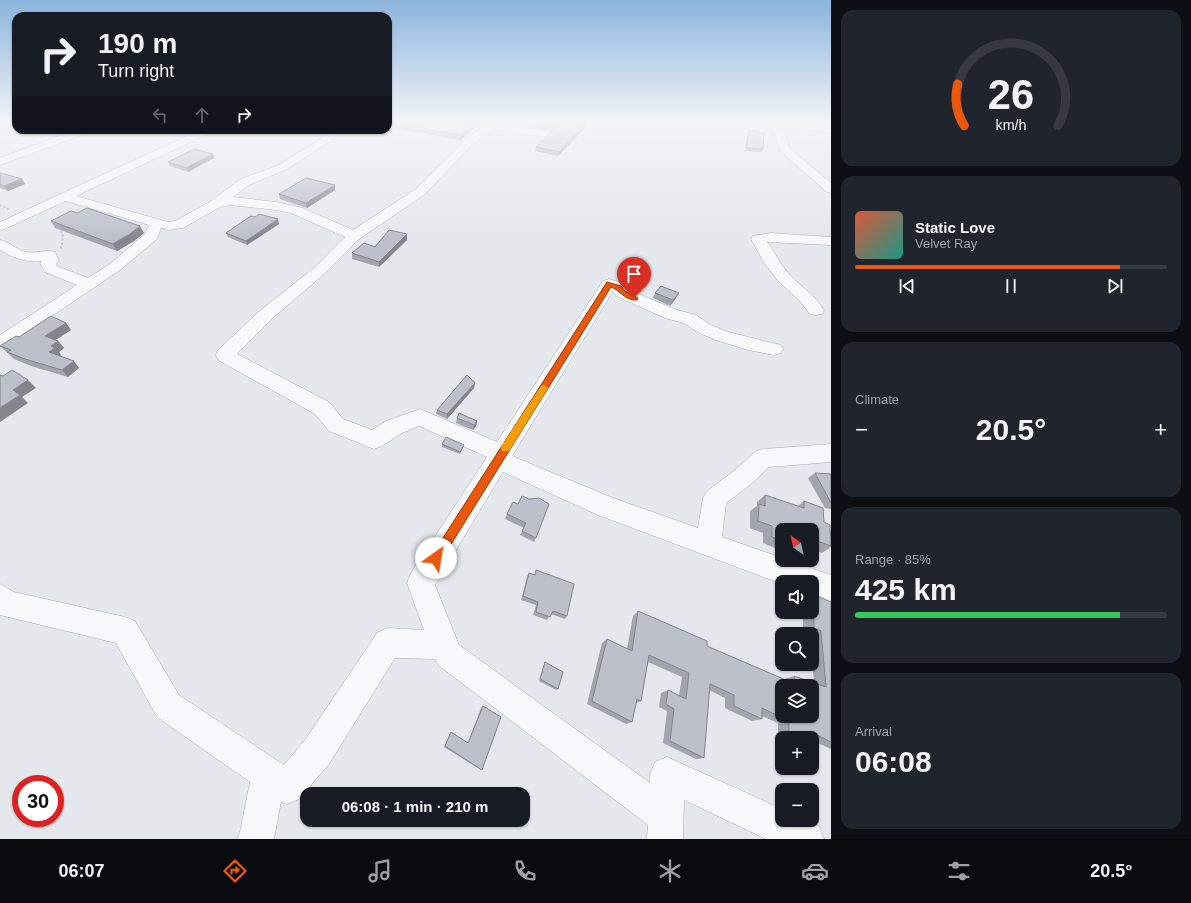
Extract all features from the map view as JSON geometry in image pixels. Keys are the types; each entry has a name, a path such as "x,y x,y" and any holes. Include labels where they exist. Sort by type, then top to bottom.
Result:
{"street":[{"path":"0,227 142,161"},
{"path":"65,197 156,223 168,226 178,226 216,204 245,182 283,167 292,161"},
{"path":"451,161 420,192 354,236 319,271 268,313 225,355 322,408 336,425 374,440 394,427 420,417 500,457 607,507 792,575"},
{"path":"799,161 831,189"},
{"path":"216,204 230,201 277,206 298,211 354,236"},
{"path":"0,343 115,267 152,236 156,223"},
{"path":"816,310 806,296 784,278 771,261 758,239 770,237 831,240"},
{"path":"0,244 20,256 40,258 44,255 50,255 50,260 48,263 50,268 89,284"},
{"path":"665,828 448,656 421,583 609,284 619,287 622,293 670,314 690,319 703,328 722,336 748,344 774,349"},
{"path":"708,545 715,498 742,478 764,458 831,453"},
{"path":"819,585 831,590"},
{"path":"0,598 7,604 125,631 168,706 287,787 317,752 387,643 444,646"},
{"path":"255,839 269,774"},
{"path":"665,828 667,774 806,839"}],"path":[{"path":"50,255 62,248 63,237 61,231"}],"building":[{"path":"170,161 199,161 186,168 168,162"},
{"path":"0,173 22,179 4,186 0,184"},
{"path":"306,178 335,185 306,203 279,194"},
{"path":"87,208 140,226 113,244 51,221 71,211 77,213"},
{"path":"259,214 278,219 246,241 226,233 251,216 255,217"},
{"path":"389,230 407,234 379,262 352,253 364,243 375,247"},
{"path":"661,286 679,293 673,300 655,293"},
{"path":"51,316 66,323 45,336 58,341 51,346 55,348 49,352 74,361 62,370 25,359 7,352 11,350 0,346 16,336 19,337"},
{"path":"12,370 28,380 13,390 20,395 0,408 0,375 3,376"},
{"path":"467,375 475,383 447,414 437,410"},
{"path":"459,413 477,421 474,425 457,418"},
{"path":"446,437 464,445 460,452 442,444"},
{"path":"815,473 831,474 831,503"},
{"path":"765,495 804,508 804,501 823,508 824,522 830,525 831,546 819,542 819,523 775,523 775,538 772,537 772,526 758,521 759,504 765,506"},
{"path":"522,496 529,499 539,498 549,504 536,538 522,531 526,523 507,514 513,502 518,504"},
{"path":"536,570 574,584 567,616 553,611 550,617 536,612 538,602 523,596 529,573 535,575"},
{"path":"819,597 831,602 831,742 819,736 819,731 789,731 789,723 819,723 819,685 826,687 821,631 819,630 819,627 814,627 814,619 819,619"},
{"path":"638,611 707,641 707,646 783,679 775,679 775,714 762,708 762,719 734,706 734,695 710,684 704,758 670,741 674,709 666,704 668,690 686,699 689,673 649,655 641,701 637,699 632,722 592,701 607,639 632,651"},
{"path":"545,662 563,672 558,689 540,679"},
{"path":"794,676 803,679 794,679"},
{"path":"483,706 501,717 482,770 445,746 451,732 468,743"}],"slow traffic":[{"path":"506,448 544,388"}],"route":[{"path":"436,558 609,284 619,287 622,293 634,298"}]}
